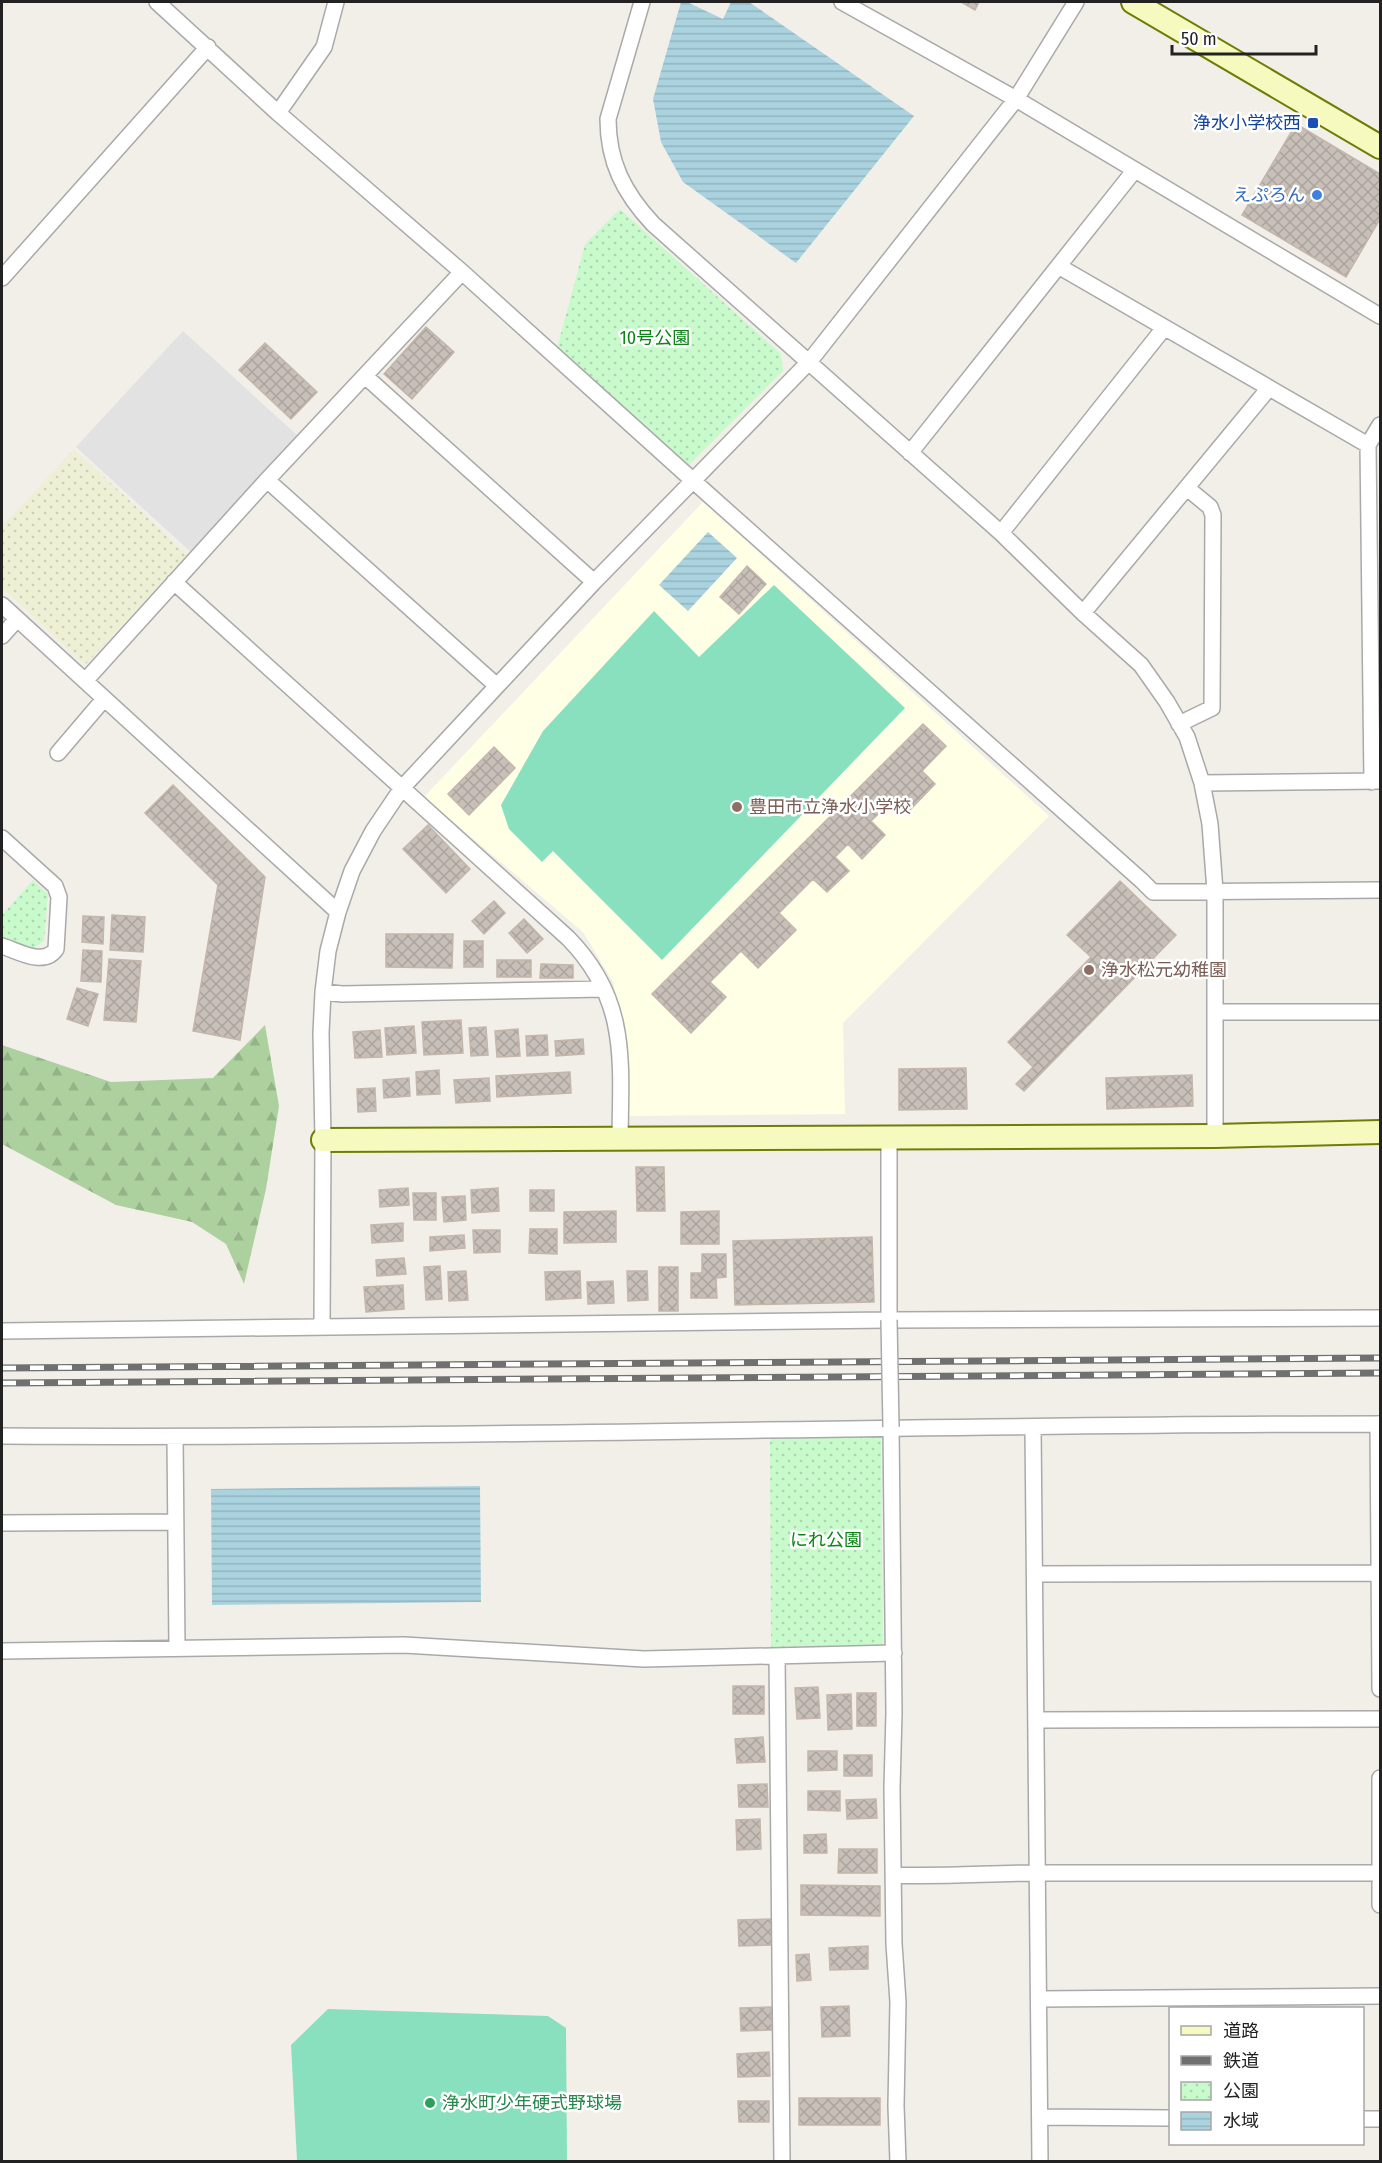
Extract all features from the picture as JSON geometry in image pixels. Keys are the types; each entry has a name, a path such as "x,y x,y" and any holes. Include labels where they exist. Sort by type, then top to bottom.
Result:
{"street":[{"path":"157,2 278,113 462,272 1153,892 1380,891"},
{"path":"278,113 324,47 336,2"},
{"path":"642,2 608,119 608,137 612,156 635,205 653,224 1001,533 1083,613 1141,665 1167,702 1187,737 1202,783 1210,824 1215,891 1215,1136"},
{"path":"842,2 1016,99 1380,316"},
{"path":"322,1326 321,1033 323,992 328,951 338,912 352,871 368,841 402,788 594,582 809,362 1016,99 1076,2"},
{"path":"1133,2 1380,147"},
{"path":"2,278 208,47"},
{"path":"910,453 1134,171"},
{"path":"1060,267 1368,445"},
{"path":"85,681 267,480 462,272"},
{"path":"1001,533 1164,328"},
{"path":"365,376 594,582"},
{"path":"1083,613 1269,388"},
{"path":"1202,783 1376,782 1368,445 1380,425"},
{"path":"267,480 497,686"},
{"path":"1179,724 1212,708 1213,515 1210,507 1187,488"},
{"path":"174,582 568,939 594,967 612,1008 620,1043 620,1137"},
{"path":"2,605 338,912"},
{"path":"2,636 17,619"},
{"path":"58,753 104,699"},
{"path":"2,838 55,886 59,897 56,949 52,954 46,958 38,958 2,946"},
{"path":"323,992 342,994 604,989"},
{"path":"1215,1012 1380,1012"},
{"path":"323,1140 1215,1136 1380,1132"},
{"path":"889,1137 891,1551 894,1653 892,1788 894,1944 898,2002 896,2106 898,2162"},
{"path":"2,1331 889,1320 1380,1318"},
{"path":"2,1436 175,1437 1218,1423 1379,1424 1380,1689"},
{"path":"1034,1427 1040,2162"},
{"path":"175,1437 177,1648"},
{"path":"2,1523 175,1522"},
{"path":"1036,1574 1380,1573"},
{"path":"2,1651 404,1645 644,1659 894,1653"},
{"path":"777,1656 782,2162"},
{"path":"1037,1720 1380,1719"},
{"path":"1380,1778 1380,1865"},
{"path":"894,1875 1380,1873"},
{"path":"1380,1883 1380,1905"},
{"path":"1040,1999 1380,1996"},
{"path":"1040,2117 1169,2118"},
{"path":"1364,2119 1380,2119"}],"shaded area":[{"path":"183,331 299,437 193,554 76,447"},
{"path":"74,449 188,555 85,665 2,587 2,526"},
{"name":"豊田市立浄水小学校","path":"703,502 1049,816 843,1023 845,1114 628,1116 626,1035 613,982 583,932 424,797"}],"green space":[{"name":"10号公園","path":"620,209 781,354 783,371 689,465 557,348 585,244"},
{"path":"774,585 905,708 662,960 553,851 542,862 509,829 501,805 543,731 654,611 699,657"},
{"path":"33,880 48,894 44,941 31,950 2,941 2,915"},
{"path":"265,1025 279,1106 266,1189 244,1284 226,1244 192,1222 116,1205 2,1144 2,1045 111,1082 213,1078"},
{"name":"にれ公園","path":"770,1435 881,1435 883,1645 771,1647"},
{"name":"浄水町少年硬式野球場","path":"328,2009 548,2016 566,2028 567,2161 297,2161 291,2045"}],"water":[{"path":"681,2 687,2 723,19 731,2 749,2 914,116 796,263 683,182 661,142 653,99"},
{"path":"708,532 737,558 688,611 659,585"},
{"path":"480,1486 481,1602 212,1605 211,1489"}],"building":[{"path":"961,2 979,2 975,10"},
{"name":"えぷろん","path":"1296,124 1380,174 1380,219 1346,277 1242,215"},
{"path":"426,327 454,352 412,399 384,374"},
{"path":"265,343 317,392 291,419 239,370"},
{"path":"747,566 766,584 739,614 720,597"},
{"path":"923,724 946,746 922,771 935,784 908,812 894,799 871,821 885,835 862,859 848,844 835,857 849,871 827,892 813,879 779,913 796,930 758,968 741,951 710,982 726,997 691,1033 652,994"},
{"path":"494,747 515,768 469,815 448,794"},
{"path":"173,785 265,877 240,1040 193,1031 218,885 145,813"},
{"path":"428,825 470,869 446,893 403,849"},
{"path":"1120,881 1176,935 1024,1091 1016,1084 1033,1067 1008,1042 1091,957 1067,935"},
{"path":"494,901 505,913 484,934 472,921"},
{"path":"112,915 145,917 143,952 110,950"},
{"path":"83,916 104,917 103,944 82,942"},
{"path":"524,919 543,939 527,953 509,933"},
{"path":"386,934 453,934 452,968 386,967"},
{"path":"464,941 483,941 483,967 464,967"},
{"path":"83,950 102,951 101,982 81,981"},
{"path":"109,959 141,961 136,1022 104,1020"},
{"path":"497,960 531,960 531,977 497,977"},
{"path":"541,964 573,965 573,978 540,978"},
{"path":"77,988 98,994 88,1026 67,1019"},
{"path":"461,1020 463,1053 424,1055 422,1022"},
{"path":"414,1026 416,1053 387,1055 385,1028"},
{"path":"486,1027 488,1055 471,1056 469,1028"},
{"path":"518,1029 520,1056 497,1057 495,1031"},
{"path":"380,1030 382,1057 355,1058 353,1032"},
{"path":"547,1035 548,1055 527,1056 526,1036"},
{"path":"583,1039 584,1054 556,1056 555,1041"},
{"path":"966,1068 967,1109 899,1110 899,1069"},
{"path":"439,1070 440,1094 417,1095 416,1072"},
{"path":"570,1072 571,1093 497,1097 496,1076"},
{"path":"1192,1075 1193,1106 1107,1109 1106,1078"},
{"path":"409,1078 410,1096 384,1098 383,1080"},
{"path":"489,1078 490,1101 456,1103 454,1080"},
{"path":"375,1088 376,1111 358,1112 357,1089"},
{"path":"636,1167 664,1167 665,1211 637,1211"},
{"path":"408,1188 409,1205 380,1207 379,1190"},
{"path":"498,1188 499,1211 472,1213 471,1190"},
{"path":"530,1190 554,1190 554,1211 530,1211"},
{"path":"413,1193 436,1193 436,1220 414,1220"},
{"path":"465,1196 466,1220 444,1222 442,1197"},
{"path":"616,1211 616,1242 564,1243 564,1212"},
{"path":"719,1211 719,1244 681,1244 681,1212"},
{"path":"403,1223 403,1241 372,1243 371,1225"},
{"path":"530,1229 557,1229 557,1254 529,1253"},
{"path":"473,1230 500,1230 500,1252 474,1253"},
{"path":"464,1235 465,1248 430,1251 430,1237"},
{"path":"872,1237 874,1302 735,1305 733,1241"},
{"path":"702,1254 726,1254 726,1277 716,1278 717,1298 691,1298 691,1273 702,1273"},
{"path":"404,1258 406,1274 377,1276 376,1260"},
{"path":"440,1266 442,1299 426,1300 424,1267"},
{"path":"659,1267 678,1267 678,1311 659,1311"},
{"path":"466,1271 468,1300 449,1301 448,1272"},
{"path":"580,1271 581,1298 546,1300 545,1272"},
{"path":"627,1271 647,1271 648,1300 628,1301"},
{"path":"613,1281 614,1303 588,1304 587,1282"},
{"path":"403,1285 404,1309 366,1312 364,1287"},
{"path":"733,1686 764,1686 764,1714 733,1714"},
{"path":"818,1687 820,1718 797,1719 795,1688"},
{"path":"857,1693 876,1693 876,1726 857,1726"},
{"path":"851,1694 852,1729 828,1730 827,1695"},
{"path":"763,1737 765,1762 737,1763 735,1739"},
{"path":"808,1751 837,1751 837,1770 808,1771"},
{"path":"844,1755 872,1755 872,1776 844,1776"},
{"path":"767,1784 768,1807 739,1807 738,1785"},
{"path":"808,1791 840,1791 840,1811 808,1810"},
{"path":"876,1799 877,1818 847,1819 846,1800"},
{"path":"760,1819 761,1849 737,1850 736,1820"},
{"path":"826,1834 827,1853 804,1853 804,1835"},
{"path":"839,1849 877,1849 877,1873 838,1873"},
{"path":"801,1885 880,1886 880,1916 801,1915"},
{"path":"772,1919 773,1945 739,1946 738,1920"},
{"path":"868,1946 868,1969 830,1970 829,1948"},
{"path":"809,1954 811,1980 797,1981 796,1955"},
{"path":"849,2006 850,2036 822,2037 821,2007"},
{"path":"771,2007 772,2030 741,2031 740,2008"},
{"path":"769,2052 770,2076 738,2077 737,2054"},
{"path":"799,2098 880,2098 880,2125 799,2125"},
{"path":"738,2101 769,2101 769,2122 739,2122"}],"railway":[{"path":"2,1368 1380,1358"},
{"path":"2,1383 1380,1373"}],"place":[{"name":"浄水小学校西","path":"1313,123"},
{"name":"えぷろん","path":"1317,195"},
{"name":"豊田市立浄水小学校","path":"737,807"},
{"name":"浄水松元幼稚園","path":"1089,970"},
{"name":"浄水町少年硬式野球場","path":"430,2103"}]}
